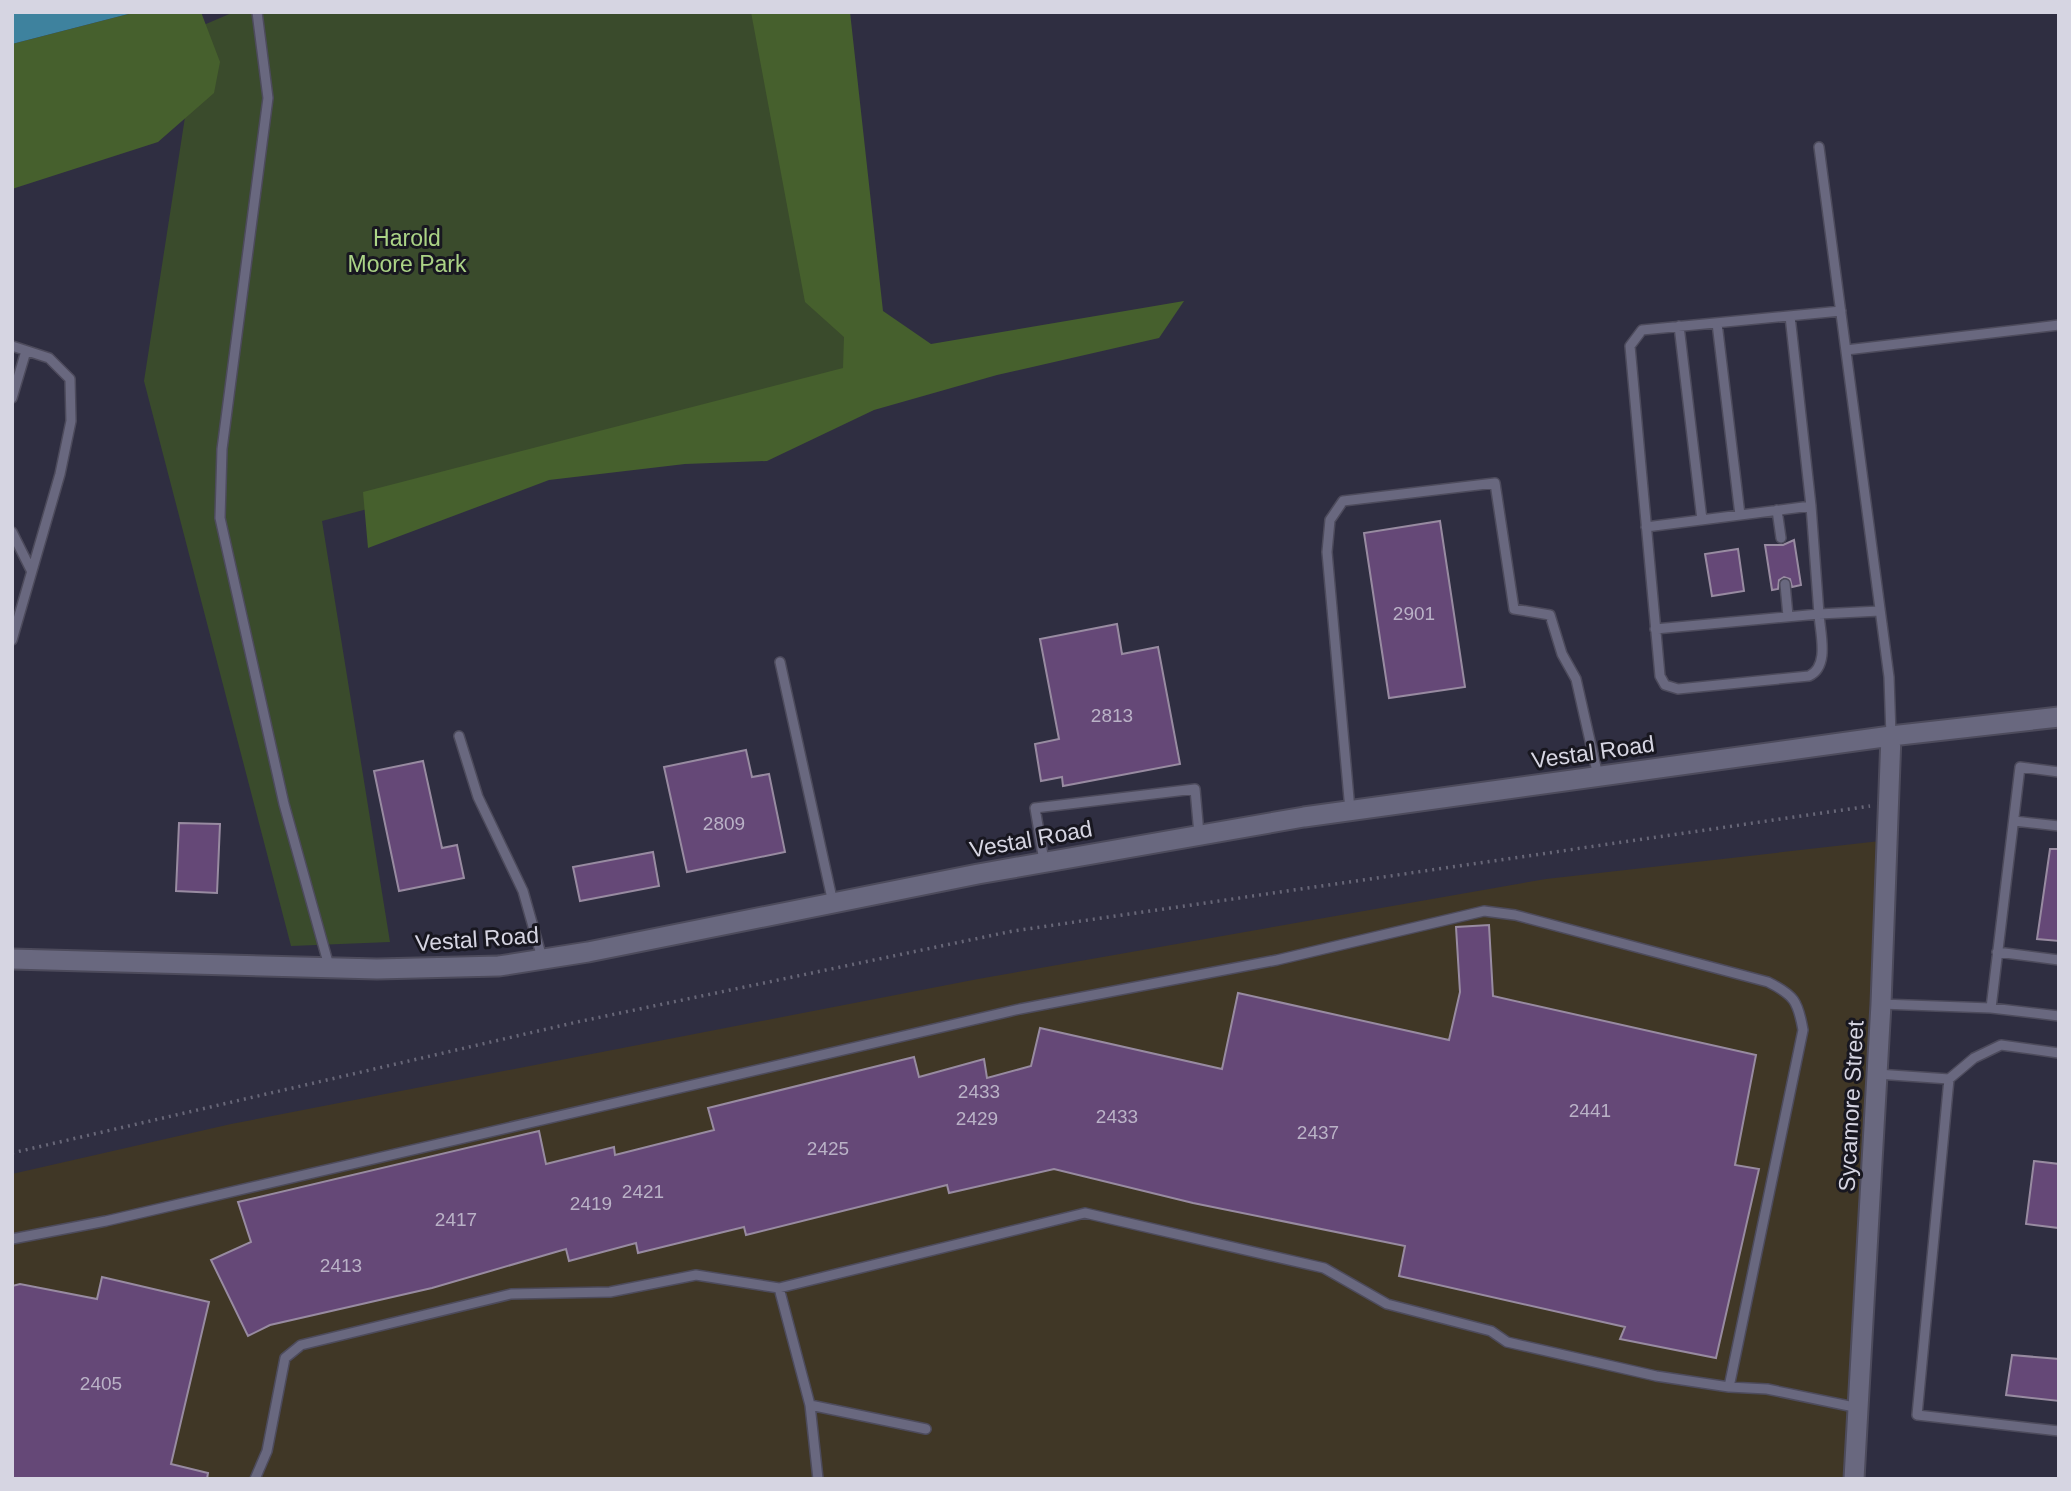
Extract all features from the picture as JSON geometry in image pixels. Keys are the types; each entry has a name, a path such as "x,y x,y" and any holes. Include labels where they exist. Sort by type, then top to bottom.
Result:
{"street":[{"name":"Vestal Road","path":"12,959 330,969 462,969 543,960 1199,834 1350,810 1891,736 2059,717"},
{"name":"Sycamore Street","path":"1854,1479 1881,1004 1891,736"}],"lane":[{"path":"257,12 268,98 222,449 220,518 284,804 330,969"},
{"path":"1819,147 1889,677 1891,736"},
{"path":"1790,316 1811,506 1822,663 1817,672 1809,676 1678,689 1665,685 1660,676 1655,629 1630,346 1642,330 1841,311"},
{"path":"1717,323 1740,515"},
{"path":"1846,350 2059,325"},
{"path":"1679,326 1702,520"},
{"path":"12,346 49,358 70,379 71,421 60,474 12,640"},
{"path":"12,398 26,351"},
{"path":"1350,810 1327,552 1330,520 1343,500 1495,483 1514,609 1550,615 1562,654 1576,679 1598,776"},
{"path":"1646,527 1811,506"},
{"path":"1777,510 1781,538"},
{"path":"12,532 31,570"},
{"path":"1785,584 1788,616"},
{"path":"1655,629 1788,616 1880,611"},
{"path":"780,662 833,903"},
{"path":"459,736 478,797 500,838 523,891 543,960"},
{"path":"1991,1008 2020,767 2059,772"},
{"path":"1044,862 1035,808 1195,789 1199,834"},
{"path":"2014,821 2059,826"},
{"path":"12,1239 106,1221 1007,1012 1277,960 1485,911 1515,915 1768,982 1787,991 1799,1006 1803,1030 1729,1387"},
{"path":"1997,953 2059,960"},
{"path":"1881,1004 1991,1008 2059,1016"},
{"path":"1877,1074 1949,1079 1974,1058 2001,1045 2059,1053"},
{"path":"1949,1079 1917,1415 2059,1431"},
{"path":"255,1479 267,1451 285,1358 301,1345 511,1294 610,1292 696,1275 779,1288 1085,1213 1324,1268 1387,1304 1491,1331 1507,1342 1656,1376 1729,1387 1767,1389 1859,1408"},
{"path":"779,1288 810,1405 818,1479"},
{"path":"810,1405 926,1429"}],"path":[{"path":"12,1153 564,1025 1013,931 1870,806"}],"shaded area":[{"path":"1889,840 1854,1479 12,1479 12,1174 231,1124 978,979 1546,879"}],"green space":[{"path":"136,12 201,12 220,62 214,93 158,142 12,189 12,44"},
{"name":"Harold Moore Park","path":"234,12 790,12 886,372 322,521 390,942 291,946 144,381 199,27"},
{"path":"751,12 850,12 883,311 931,344 1184,301 1159,338 997,375 874,410 767,461 685,464 549,480 368,548 363,492 843,368 844,337 805,302"}],"water":[{"path":"12,12 136,12 12,44"}],"building":[{"path":"1440,521 1465,687 1389,698 1364,533"},
{"path":"1794,540 1801,585 1792,587 1790,579 1784,577 1779,580 1778,589 1772,590 1765,545 1783,545"},
{"path":"1738,549 1744,591 1712,596 1705,554"},
{"path":"1117,624 1122,654 1158,647 1180,764 1063,786 1062,777 1041,781 1035,744 1059,739 1040,639"},
{"path":"746,750 752,777 769,774 785,852 687,872 664,767"},
{"path":"423,761 442,848 457,845 464,878 399,891 374,771"},
{"path":"179,823 220,824 217,893 176,891"},
{"path":"2050,849 2059,849 2059,941 2037,939"},
{"path":"653,852 659,886 580,901 573,867"},
{"path":"1489,925 1493,996 1756,1055 1735,1165 1759,1169 1716,1358 1620,1339 1625,1327 1399,1276 1405,1246 1193,1203 1054,1169 949,1193 947,1185 746,1235 744,1227 638,1253 636,1243 569,1261 566,1249 432,1288 270,1325 248,1336 211,1260 251,1242 238,1202 539,1131 546,1164 614,1147 615,1155 714,1130 708,1108 914,1057 919,1077 984,1059 987,1078 1031,1066 1040,1028 1222,1069 1238,993 1449,1040 1460,992 1456,927"},
{"path":"2034,1161 2059,1164 2059,1228 2026,1224"},
{"path":"102,1277 209,1302 171,1464 208,1473 207,1479 12,1479 12,1286 20,1284 97,1299"},
{"path":"2012,1355 2059,1359 2059,1401 2006,1395"}]}
